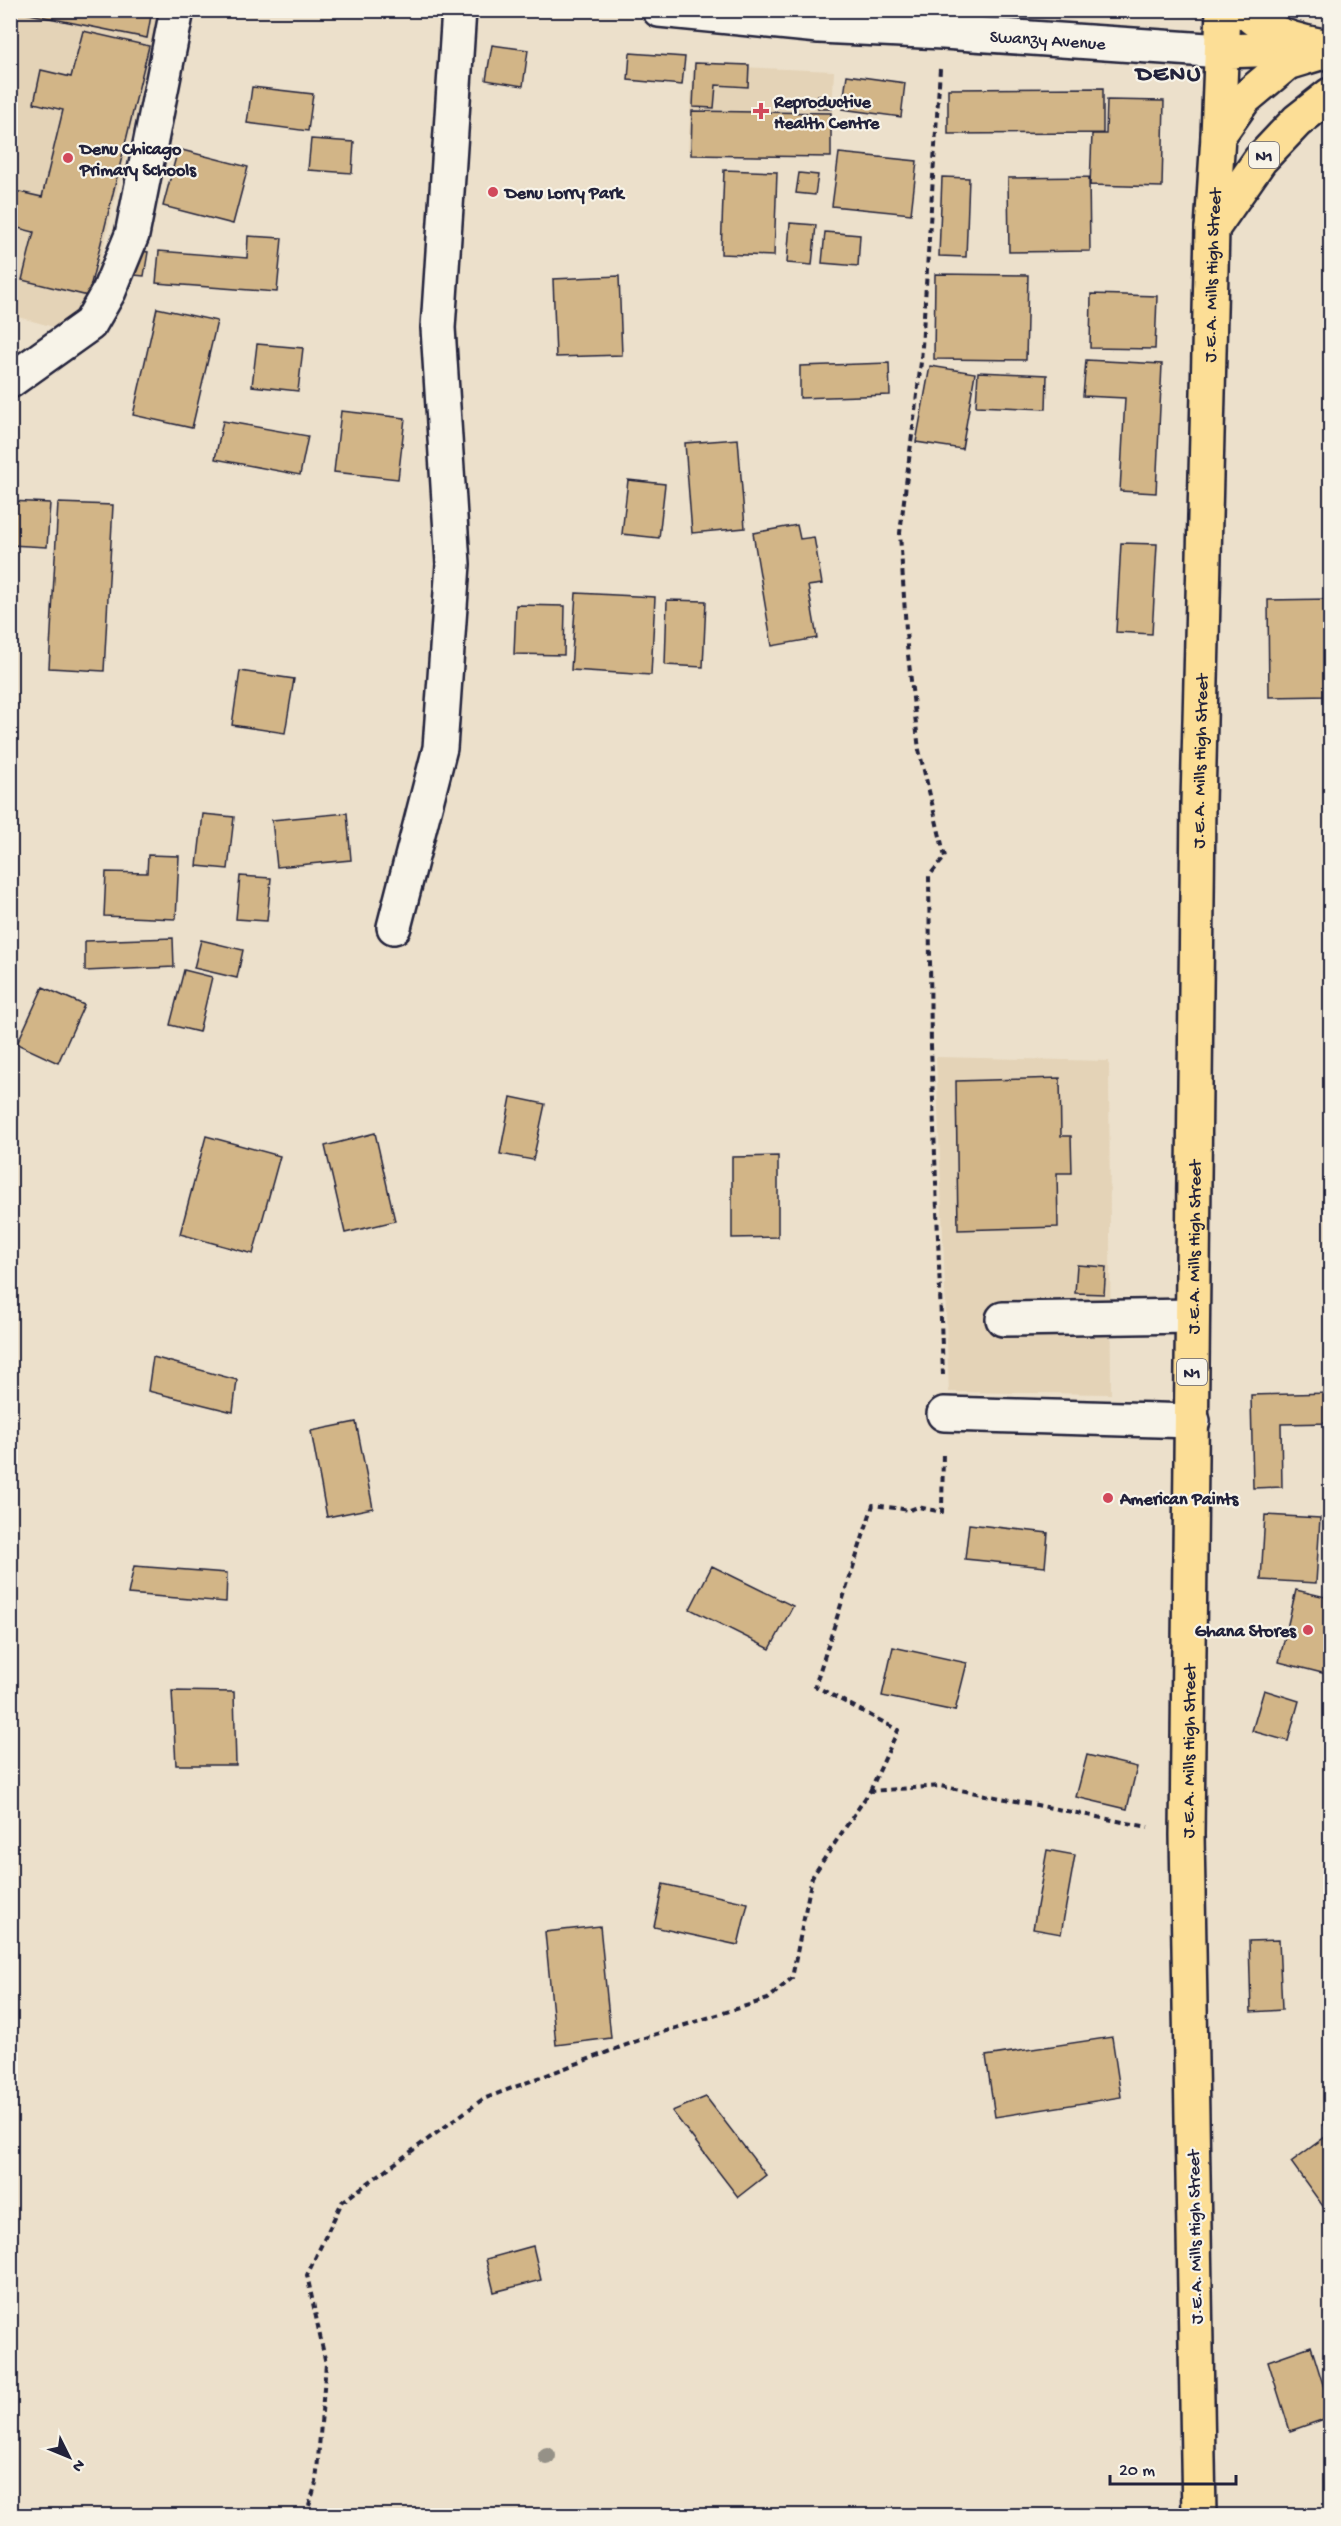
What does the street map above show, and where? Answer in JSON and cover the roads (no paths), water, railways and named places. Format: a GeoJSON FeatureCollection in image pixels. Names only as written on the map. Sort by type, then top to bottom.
{"type":"FeatureCollection","features":[{"type":"Feature","properties":{"kind":"main road","name":"J.E.A. Mills High Street"},"geometry":{"type":"LineString","coordinates":[[1199,2516],[1187,1835],[1198,802],[1212,229],[1223,10]]}},
{"type":"Feature","properties":{"kind":"main road"},"geometry":{"type":"LineString","coordinates":[[1244,10],[1275,34],[1300,43],[1330,48]]}},
{"type":"Feature","properties":{"kind":"main road"},"geometry":{"type":"LineString","coordinates":[[1222,51],[1330,48]]}},
{"type":"Feature","properties":{"kind":"main road"},"geometry":{"type":"LineString","coordinates":[[1218,136],[1244,99],[1287,63],[1330,48]]}},
{"type":"Feature","properties":{"kind":"main road","name":"N1"},"geometry":{"type":"LineString","coordinates":[[1212,229],[1260,160],[1298,121],[1330,94]]}},
{"type":"Feature","properties":{"kind":"street"},"geometry":{"type":"LineString","coordinates":[[10,381],[90,324],[109,291],[132,235],[177,10]]}},
{"type":"Feature","properties":{"kind":"street"},"geometry":{"type":"LineString","coordinates":[[394,927],[440,748],[453,564],[438,328],[459,10]]}},
{"type":"Feature","properties":{"kind":"street","name":"Swanzy Avenue"},"geometry":{"type":"LineString","coordinates":[[659,10],[819,27],[943,32],[1222,51]]}},
{"type":"Feature","properties":{"kind":"street"},"geometry":{"type":"LineString","coordinates":[[1003,1319],[1192,1316]]}},
{"type":"Feature","properties":{"kind":"street"},"geometry":{"type":"LineString","coordinates":[[944,1414],[1193,1421]]}},
{"type":"Feature","properties":{"kind":"place","name":"Reproductive Health Centre"},"geometry":{"type":"Point","coordinates":[761,111]}},
{"type":"Feature","properties":{"kind":"place","name":"Denu Chicago Primary Schools"},"geometry":{"type":"Point","coordinates":[68,158]}},
{"type":"Feature","properties":{"kind":"place","name":"Denu Lorry Park"},"geometry":{"type":"Point","coordinates":[493,192]}},
{"type":"Feature","properties":{"kind":"place","name":"American Paints"},"geometry":{"type":"Point","coordinates":[1108,1498]}},
{"type":"Feature","properties":{"kind":"place","name":"Ghana Stores"},"geometry":{"type":"Point","coordinates":[1308,1630]}},
{"type":"Feature","properties":{"kind":"district","name":"DENU"},"geometry":{"type":"Point","coordinates":[1169,72]}}]}
